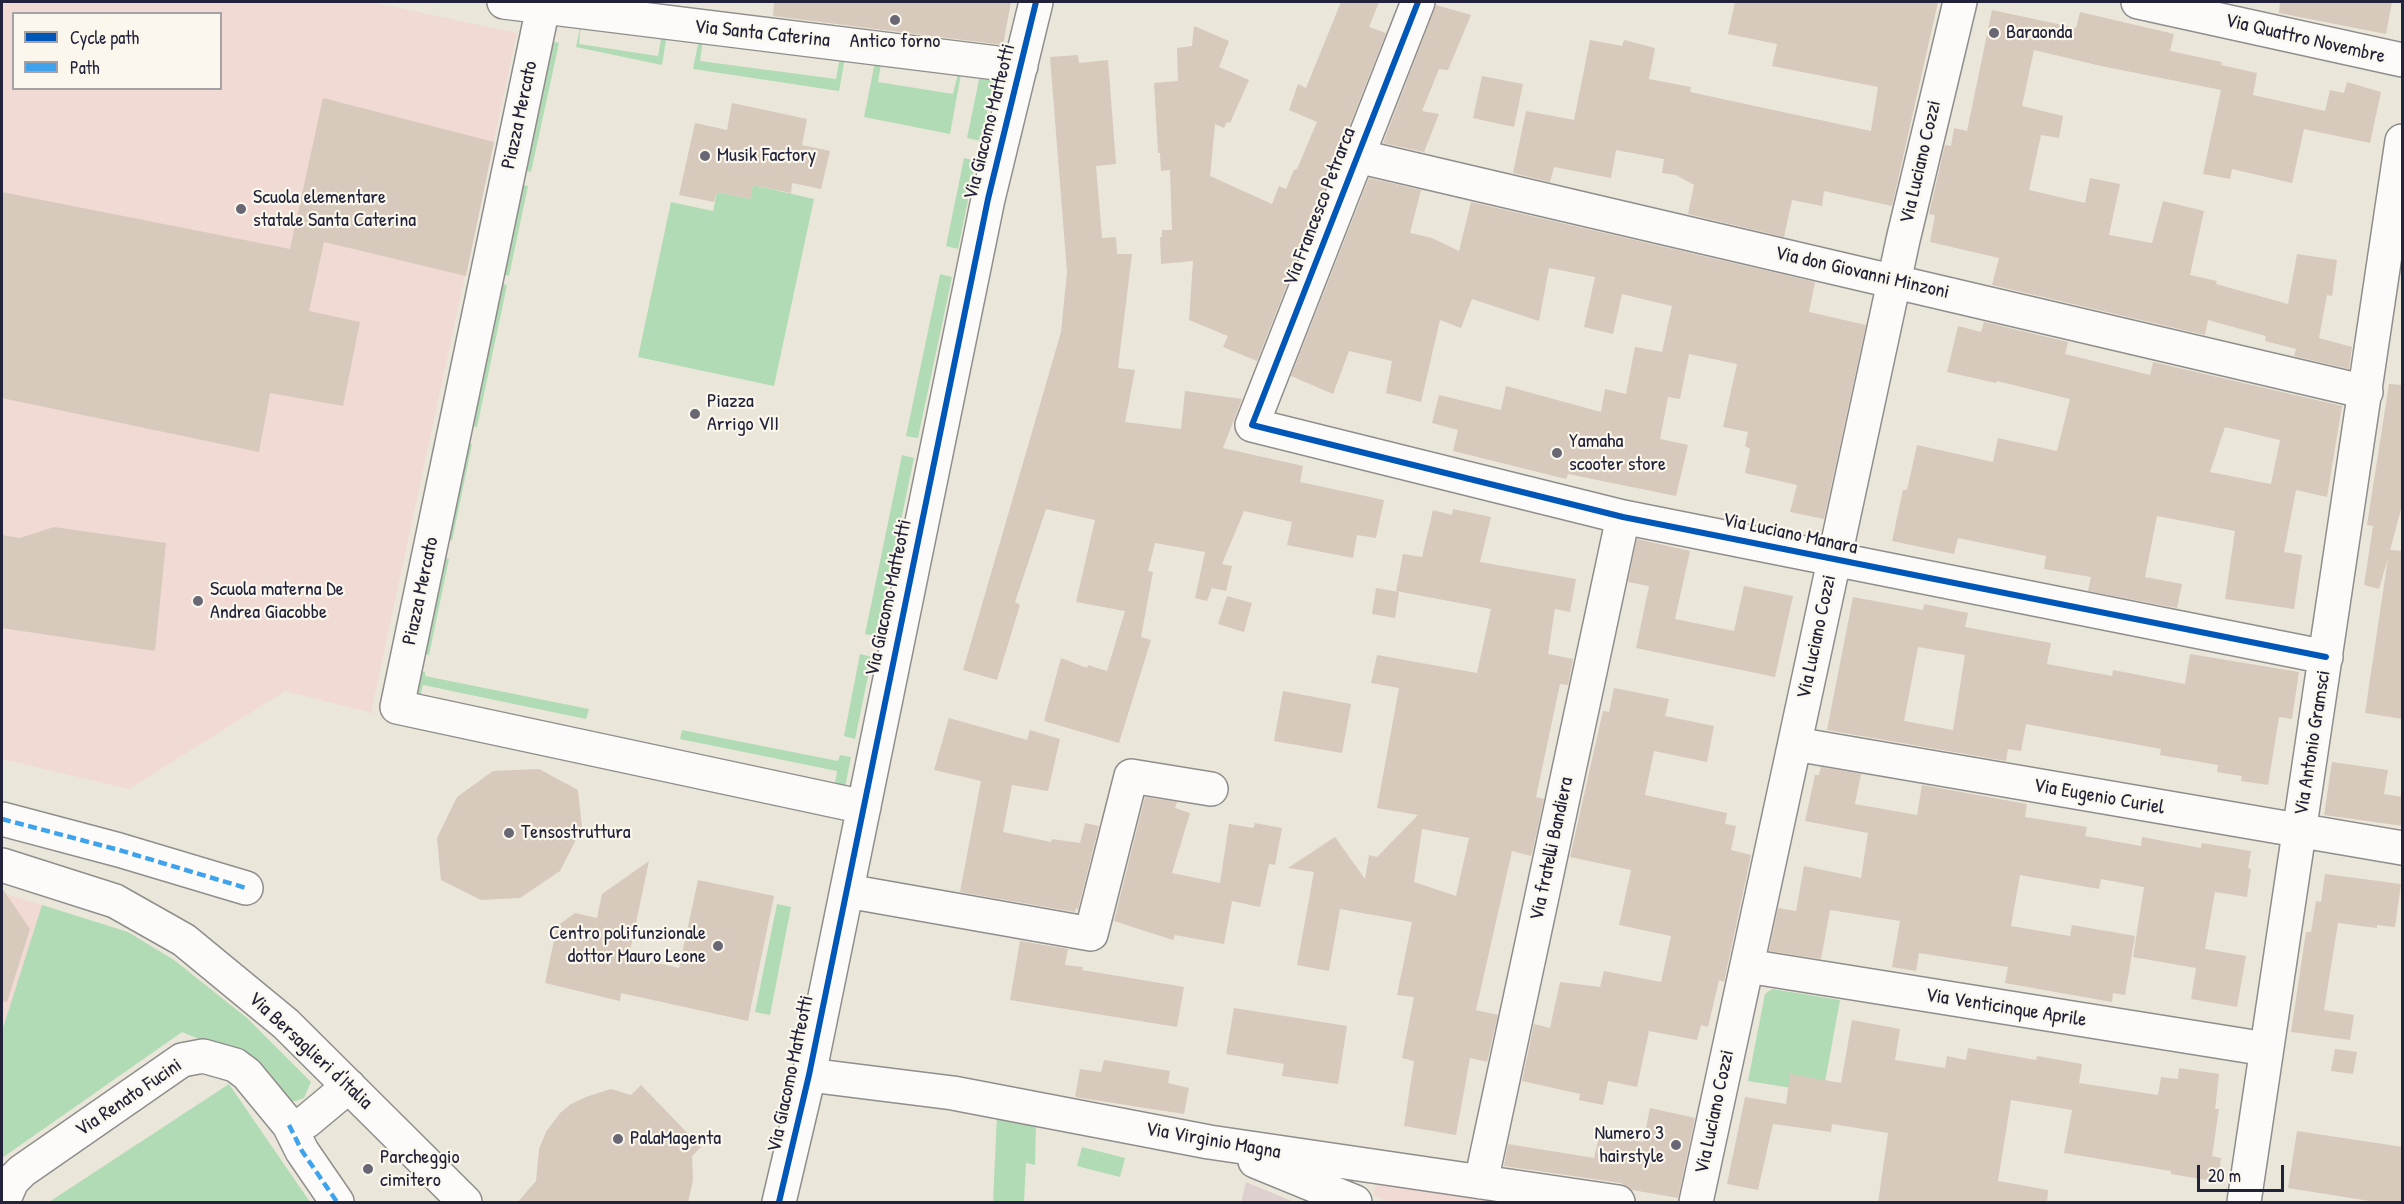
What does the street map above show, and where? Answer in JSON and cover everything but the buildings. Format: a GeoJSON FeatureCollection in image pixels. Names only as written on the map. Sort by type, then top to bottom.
{"type":"FeatureCollection","features":[{"type":"Feature","properties":{"kind":"street","name":"Via Santa Caterina"},"geometry":{"type":"LineString","coordinates":[[504,2],[1021,66]]}},
{"type":"Feature","properties":{"kind":"street","name":"Via Giacomo Matteotti"},"geometry":{"type":"LineString","coordinates":[[779,1203],[809,1075],[993,177],[1036,2]]}},
{"type":"Feature","properties":{"kind":"street","name":"Via Francesco Petrarca"},"geometry":{"type":"LineString","coordinates":[[1252,425],[1418,2]]}},
{"type":"Feature","properties":{"kind":"street","name":"Via Luciano Cozzi"},"geometry":{"type":"LineString","coordinates":[[1696,1203],[1895,280],[1960,2]]}},
{"type":"Feature","properties":{"kind":"street","name":"Via Quattro Novembre"},"geometry":{"type":"LineString","coordinates":[[2138,2],[2403,60]]}},
{"type":"Feature","properties":{"kind":"street","name":"Piazza Mercato"},"geometry":{"type":"LineString","coordinates":[[543,7],[397,707],[864,807]]}},
{"type":"Feature","properties":{"kind":"street","name":"Via Antonio Gramsci"},"geometry":{"type":"LineString","coordinates":[[2244,1203],[2403,141]]}},
{"type":"Feature","properties":{"kind":"street","name":"Via don Giovanni Minzoni"},"geometry":{"type":"LineString","coordinates":[[1358,156],[2366,392]]}},
{"type":"Feature","properties":{"kind":"street","name":"Via Luciano Manara"},"geometry":{"type":"LineString","coordinates":[[1252,425],[1623,517],[2326,657]]}},
{"type":"Feature","properties":{"kind":"street","name":"Via fratelli Bandiera"},"geometry":{"type":"LineString","coordinates":[[1481,1182],[1623,517]]}},
{"type":"Feature","properties":{"kind":"street","name":"Via Eugenio Curiel"},"geometry":{"type":"LineString","coordinates":[[1795,744],[2403,848]]}},
{"type":"Feature","properties":{"kind":"street"},"geometry":{"type":"LineString","coordinates":[[847,891],[1091,934],[1131,776],[1211,789]]}},
{"type":"Feature","properties":{"kind":"street"},"geometry":{"type":"LineString","coordinates":[[2,819],[119,850],[246,888]]}},
{"type":"Feature","properties":{"kind":"street","name":"Via Bersaglieri d'Italia"},"geometry":{"type":"LineString","coordinates":[[2,866],[115,901],[184,940],[278,1017],[465,1203]]}},
{"type":"Feature","properties":{"kind":"street","name":"Via Venticinque Aprile"},"geometry":{"type":"LineString","coordinates":[[1747,966],[2266,1050]]}},
{"type":"Feature","properties":{"kind":"street","name":"Via Renato Fucini"},"geometry":{"type":"LineString","coordinates":[[3,1203],[12,1181],[21,1171],[182,1060],[203,1056],[235,1065],[247,1074],[289,1125],[302,1151],[337,1203]]}},
{"type":"Feature","properties":{"kind":"street","name":"Via Virginio Magna"},"geometry":{"type":"LineString","coordinates":[[809,1075],[952,1093],[1209,1142],[1618,1203]]}},
{"type":"Feature","properties":{"kind":"street"},"geometry":{"type":"LineString","coordinates":[[289,1125],[296,1127],[307,1121],[349,1086]]}},
{"type":"Feature","properties":{"kind":"street"},"geometry":{"type":"LineString","coordinates":[[1209,1142],[1355,1203]]}},
{"type":"Feature","properties":{"kind":"shaded area","name":"Scuola elementare statale Santa Caterina"},"geometry":{"type":"Polygon","coordinates":[[[2,2],[371,2],[517,33],[371,712],[380,715],[285,691],[129,789],[2,759],[2,2]]]}},
{"type":"Feature","properties":{"kind":"shaded area"},"geometry":{"type":"Polygon","coordinates":[[[2,893],[42,905],[2,1031],[2,893]]]}},
{"type":"Feature","properties":{"kind":"shaded area"},"geometry":{"type":"Polygon","coordinates":[[[1378,1179],[1502,1202],[1390,1202],[1373,1195],[1378,1179]]]}},
{"type":"Feature","properties":{"kind":"shaded area"},"geometry":{"type":"Polygon","coordinates":[[[1246,1182],[1294,1202],[1241,1202],[1246,1182]]]}},
{"type":"Feature","properties":{"kind":"green space"},"geometry":{"type":"Polygon","coordinates":[[[581,23],[579,44],[658,56],[662,34],[667,34],[662,65],[576,47],[581,23]]]}},
{"type":"Feature","properties":{"kind":"green space"},"geometry":{"type":"Polygon","coordinates":[[[544,39],[559,43],[531,172],[517,169],[544,39]]]}},
{"type":"Feature","properties":{"kind":"green space"},"geometry":{"type":"Polygon","coordinates":[[[699,39],[703,39],[700,61],[836,79],[840,57],[845,58],[839,91],[693,69],[699,39]]]}},
{"type":"Feature","properties":{"kind":"green space"},"geometry":{"type":"Polygon","coordinates":[[[875,62],[881,64],[878,82],[953,94],[958,73],[961,74],[950,134],[864,117],[875,62]]]}},
{"type":"Feature","properties":{"kind":"green space"},"geometry":{"type":"Polygon","coordinates":[[[980,75],[994,78],[981,141],[967,138],[980,75]]]}},
{"type":"Feature","properties":{"kind":"green space"},"geometry":{"type":"Polygon","coordinates":[[[964,158],[976,161],[958,249],[946,246],[964,158]]]}},
{"type":"Feature","properties":{"kind":"green space"},"geometry":{"type":"Polygon","coordinates":[[[514,183],[528,186],[509,276],[495,272],[514,183]]]}},
{"type":"Feature","properties":{"kind":"green space"},"geometry":{"type":"Polygon","coordinates":[[[753,185],[814,199],[774,386],[638,357],[671,202],[713,211],[717,192],[750,199],[753,185]]]}},
{"type":"Feature","properties":{"kind":"green space"},"geometry":{"type":"Polygon","coordinates":[[[940,274],[952,277],[918,438],[906,436],[940,274]]]}},
{"type":"Feature","properties":{"kind":"green space"},"geometry":{"type":"Polygon","coordinates":[[[493,282],[507,285],[477,427],[463,424],[493,282]]]}},
{"type":"Feature","properties":{"kind":"green space"},"geometry":{"type":"Polygon","coordinates":[[[458,441],[472,444],[452,541],[439,530],[458,441]]]}},
{"type":"Feature","properties":{"kind":"green space"},"geometry":{"type":"Polygon","coordinates":[[[902,455],[914,458],[877,636],[865,634],[902,455]]]}},
{"type":"Feature","properties":{"kind":"green space"},"geometry":{"type":"Polygon","coordinates":[[[435,556],[449,559],[429,655],[415,652],[435,556]]]}},
{"type":"Feature","properties":{"kind":"green space"},"geometry":{"type":"Polygon","coordinates":[[[860,654],[872,657],[855,739],[844,736],[860,654]]]}},
{"type":"Feature","properties":{"kind":"green space"},"geometry":{"type":"Polygon","coordinates":[[[411,669],[425,672],[425,676],[589,709],[586,719],[423,685],[418,705],[411,669]]]}},
{"type":"Feature","properties":{"kind":"green space"},"geometry":{"type":"Polygon","coordinates":[[[682,730],[838,761],[840,755],[851,757],[844,792],[834,790],[837,771],[680,739],[682,730]]]}},
{"type":"Feature","properties":{"kind":"green space"},"geometry":{"type":"Polygon","coordinates":[[[777,904],[791,907],[770,1015],[755,1012],[777,904]]]}},
{"type":"Feature","properties":{"kind":"green space"},"geometry":{"type":"Polygon","coordinates":[[[42,905],[128,932],[174,960],[247,1018],[311,1082],[304,1098],[296,1101],[283,1101],[247,1059],[182,1032],[2,1158],[2,1031],[42,905]]]}},
{"type":"Feature","properties":{"kind":"green space"},"geometry":{"type":"Polygon","coordinates":[[[1772,989],[1840,1000],[1823,1093],[1748,1081],[1765,994],[1772,989]]]}},
{"type":"Feature","properties":{"kind":"green space"},"geometry":{"type":"Polygon","coordinates":[[[229,1084],[310,1202],[49,1202],[229,1084]]]}},
{"type":"Feature","properties":{"kind":"green space"},"geometry":{"type":"Polygon","coordinates":[[[997,1115],[1036,1123],[1035,1165],[1026,1163],[1024,1202],[993,1202],[997,1115]]]}},
{"type":"Feature","properties":{"kind":"green space"},"geometry":{"type":"Polygon","coordinates":[[[1082,1147],[1125,1158],[1120,1177],[1077,1166],[1082,1147]]]}},
{"type":"Feature","properties":{"kind":"marked path"},"geometry":{"type":"LineString","coordinates":[[2,819],[119,850],[246,888]]}},
{"type":"Feature","properties":{"kind":"marked path"},"geometry":{"type":"LineString","coordinates":[[289,1125],[302,1151],[337,1202]]}},
{"type":"Feature","properties":{"kind":"cycle path"},"geometry":{"type":"LineString","coordinates":[[779,1202],[809,1075],[988,199],[1036,2]]}},
{"type":"Feature","properties":{"kind":"cycle path"},"geometry":{"type":"LineString","coordinates":[[1418,2],[1252,425],[1623,517],[2326,657]]}},
{"type":"Feature","properties":{"kind":"place","name":"Antico forno"},"geometry":{"type":"Point","coordinates":[895,20]}},
{"type":"Feature","properties":{"kind":"place","name":"Baraonda"},"geometry":{"type":"Point","coordinates":[1994,33]}},
{"type":"Feature","properties":{"kind":"place","name":"Musik Factory"},"geometry":{"type":"Point","coordinates":[705,156]}},
{"type":"Feature","properties":{"kind":"place","name":"Scuola elementare statale Santa Caterina"},"geometry":{"type":"Point","coordinates":[241,209]}},
{"type":"Feature","properties":{"kind":"place","name":"Piazza Arrigo VII"},"geometry":{"type":"Point","coordinates":[695,414]}},
{"type":"Feature","properties":{"kind":"place","name":"Yamaha scooter store"},"geometry":{"type":"Point","coordinates":[1557,453]}},
{"type":"Feature","properties":{"kind":"place","name":"Scuola materna De Andrea Giacobbe"},"geometry":{"type":"Point","coordinates":[198,601]}},
{"type":"Feature","properties":{"kind":"place","name":"Tensostruttura"},"geometry":{"type":"Point","coordinates":[509,833]}},
{"type":"Feature","properties":{"kind":"place","name":"Centro polifunzionale dottor Mauro Leone"},"geometry":{"type":"Point","coordinates":[718,946]}},
{"type":"Feature","properties":{"kind":"place","name":"PalaMagenta"},"geometry":{"type":"Point","coordinates":[618,1139]}},
{"type":"Feature","properties":{"kind":"place","name":"Numero 3 hairstyle"},"geometry":{"type":"Point","coordinates":[1676,1145]}},
{"type":"Feature","properties":{"kind":"place","name":"Parcheggio cimitero"},"geometry":{"type":"Point","coordinates":[368,1169]}}]}
